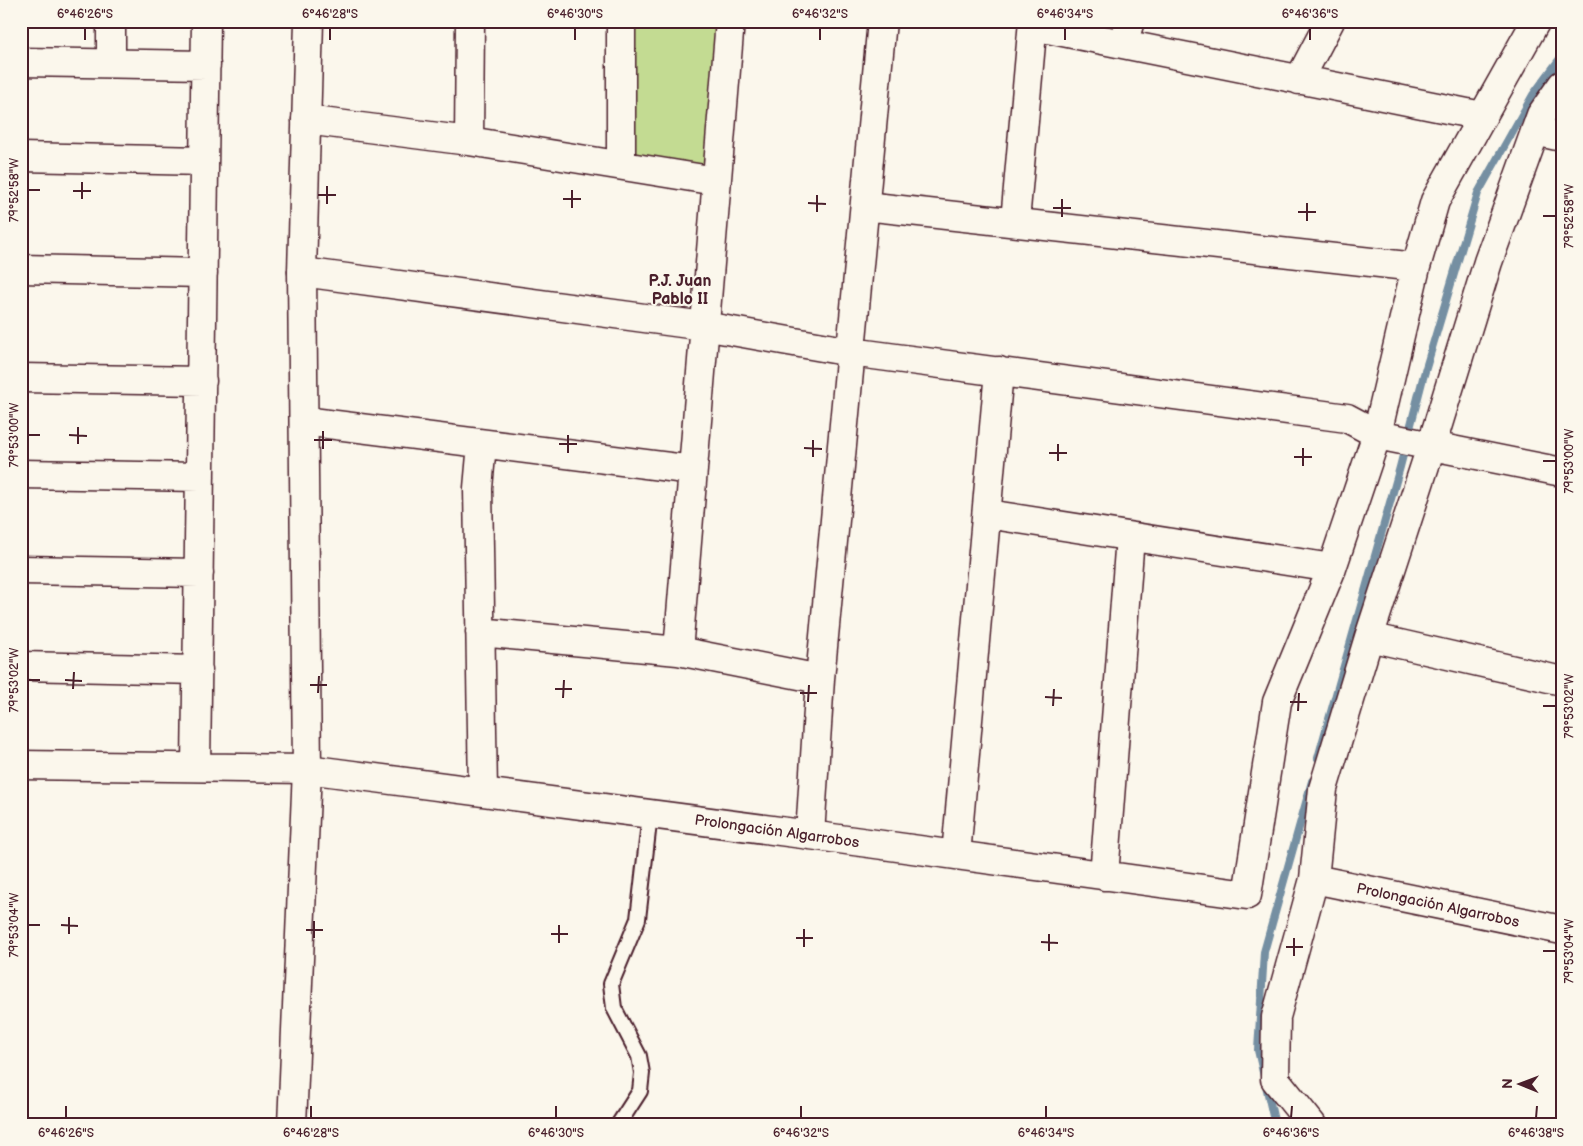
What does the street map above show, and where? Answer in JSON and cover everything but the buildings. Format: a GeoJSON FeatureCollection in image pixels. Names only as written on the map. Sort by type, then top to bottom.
{"type":"FeatureCollection","features":[{"type":"Feature","properties":{"kind":"street"},"geometry":{"type":"LineString","coordinates":[[111,63],[112,21]]}},
{"type":"Feature","properties":{"kind":"street"},"geometry":{"type":"LineString","coordinates":[[196,767],[206,21]]}},
{"type":"Feature","properties":{"kind":"street"},"geometry":{"type":"LineString","coordinates":[[292,1125],[307,769],[302,272],[309,21]]}},
{"type":"Feature","properties":{"kind":"street"},"geometry":{"type":"LineString","coordinates":[[469,141],[470,21]]}},
{"type":"Feature","properties":{"kind":"street"},"geometry":{"type":"LineString","coordinates":[[620,21],[621,165]]}},
{"type":"Feature","properties":{"kind":"street"},"geometry":{"type":"LineString","coordinates":[[678,651],[730,21]]}},
{"type":"Feature","properties":{"kind":"street"},"geometry":{"type":"LineString","coordinates":[[810,835],[820,679],[882,21]]}},
{"type":"Feature","properties":{"kind":"street"},"geometry":{"type":"LineString","coordinates":[[1299,80],[1330,21]]}},
{"type":"Feature","properties":{"kind":"street"},"geometry":{"type":"LineString","coordinates":[[987,514],[1332,568],[1382,435],[1416,267],[1434,201],[1536,21]]}},
{"type":"Feature","properties":{"kind":"street"},"geometry":{"type":"LineString","coordinates":[[1015,221],[1033,23],[1126,33],[1299,80],[1482,116]]}},
{"type":"Feature","properties":{"kind":"street"},"geometry":{"type":"LineString","coordinates":[[21,62],[206,65]]}},
{"type":"Feature","properties":{"kind":"street"},"geometry":{"type":"LineString","coordinates":[[1312,1125],[1275,1078],[1276,1017],[1314,880],[1323,789],[1425,445],[1488,262],[1542,115],[1562,85]]}},
{"type":"Feature","properties":{"kind":"street"},"geometry":{"type":"LineString","coordinates":[[306,120],[469,141],[716,181]]}},
{"type":"Feature","properties":{"kind":"street"},"geometry":{"type":"LineString","coordinates":[[1536,132],[1562,137]]}},
{"type":"Feature","properties":{"kind":"street"},"geometry":{"type":"LineString","coordinates":[[21,157],[204,161]]}},
{"type":"Feature","properties":{"kind":"street"},"geometry":{"type":"LineString","coordinates":[[865,206],[1015,221],[1416,267]]}},
{"type":"Feature","properties":{"kind":"street"},"geometry":{"type":"LineString","coordinates":[[21,269],[203,273]]}},
{"type":"Feature","properties":{"kind":"street"},"geometry":{"type":"LineString","coordinates":[[302,272],[704,326],[851,352],[1347,418],[1382,435],[1562,472]]}},
{"type":"Feature","properties":{"kind":"street"},"geometry":{"type":"LineString","coordinates":[[956,855],[999,371]]}},
{"type":"Feature","properties":{"kind":"street"},"geometry":{"type":"LineString","coordinates":[[21,378],[202,381]]}},
{"type":"Feature","properties":{"kind":"street"},"geometry":{"type":"LineString","coordinates":[[304,421],[693,470]]}},
{"type":"Feature","properties":{"kind":"street"},"geometry":{"type":"LineString","coordinates":[[482,444],[478,488],[483,792]]}},
{"type":"Feature","properties":{"kind":"street"},"geometry":{"type":"LineString","coordinates":[[21,474],[200,477]]}},
{"type":"Feature","properties":{"kind":"street"},"geometry":{"type":"LineString","coordinates":[[1104,876],[1130,537]]}},
{"type":"Feature","properties":{"kind":"street","name":"Prolongación Algarrobos"},"geometry":{"type":"LineString","coordinates":[[21,765],[307,769],[810,835],[1247,896],[1277,702],[1332,568]]}},
{"type":"Feature","properties":{"kind":"street"},"geometry":{"type":"LineString","coordinates":[[21,570],[199,573]]}},
{"type":"Feature","properties":{"kind":"street"},"geometry":{"type":"LineString","coordinates":[[480,632],[678,651],[820,679]]}},
{"type":"Feature","properties":{"kind":"street"},"geometry":{"type":"LineString","coordinates":[[1369,637],[1562,681]]}},
{"type":"Feature","properties":{"kind":"street"},"geometry":{"type":"LineString","coordinates":[[21,666],[198,670]]}},
{"type":"Feature","properties":{"kind":"street","name":"Prolongación Algarrobos"},"geometry":{"type":"LineString","coordinates":[[1314,880],[1562,930]]}},
{"type":"Feature","properties":{"kind":"lane"},"geometry":{"type":"LineString","coordinates":[[618,1125],[640,1091],[642,1073],[639,1056],[614,1008],[611,984],[638,919],[650,814]]}},
{"type":"Feature","properties":{"kind":"green space"},"geometry":{"type":"Polygon","coordinates":[[[620,21],[726,21],[716,173],[622,158],[620,21]]]}},
{"type":"Feature","properties":{"kind":"waterway"},"geometry":{"type":"LineString","coordinates":[[1318,758],[1400,467],[1423,378],[1478,193],[1533,95],[1562,56]]}},
{"type":"Feature","properties":{"kind":"waterway"},"geometry":{"type":"LineString","coordinates":[[1275,1125],[1258,1050],[1264,952],[1312,781]]}},
{"type":"Feature","properties":{"kind":"district","name":"P.J. Juan Pablo II"},"geometry":{"type":"Point","coordinates":[680,289]}}]}
